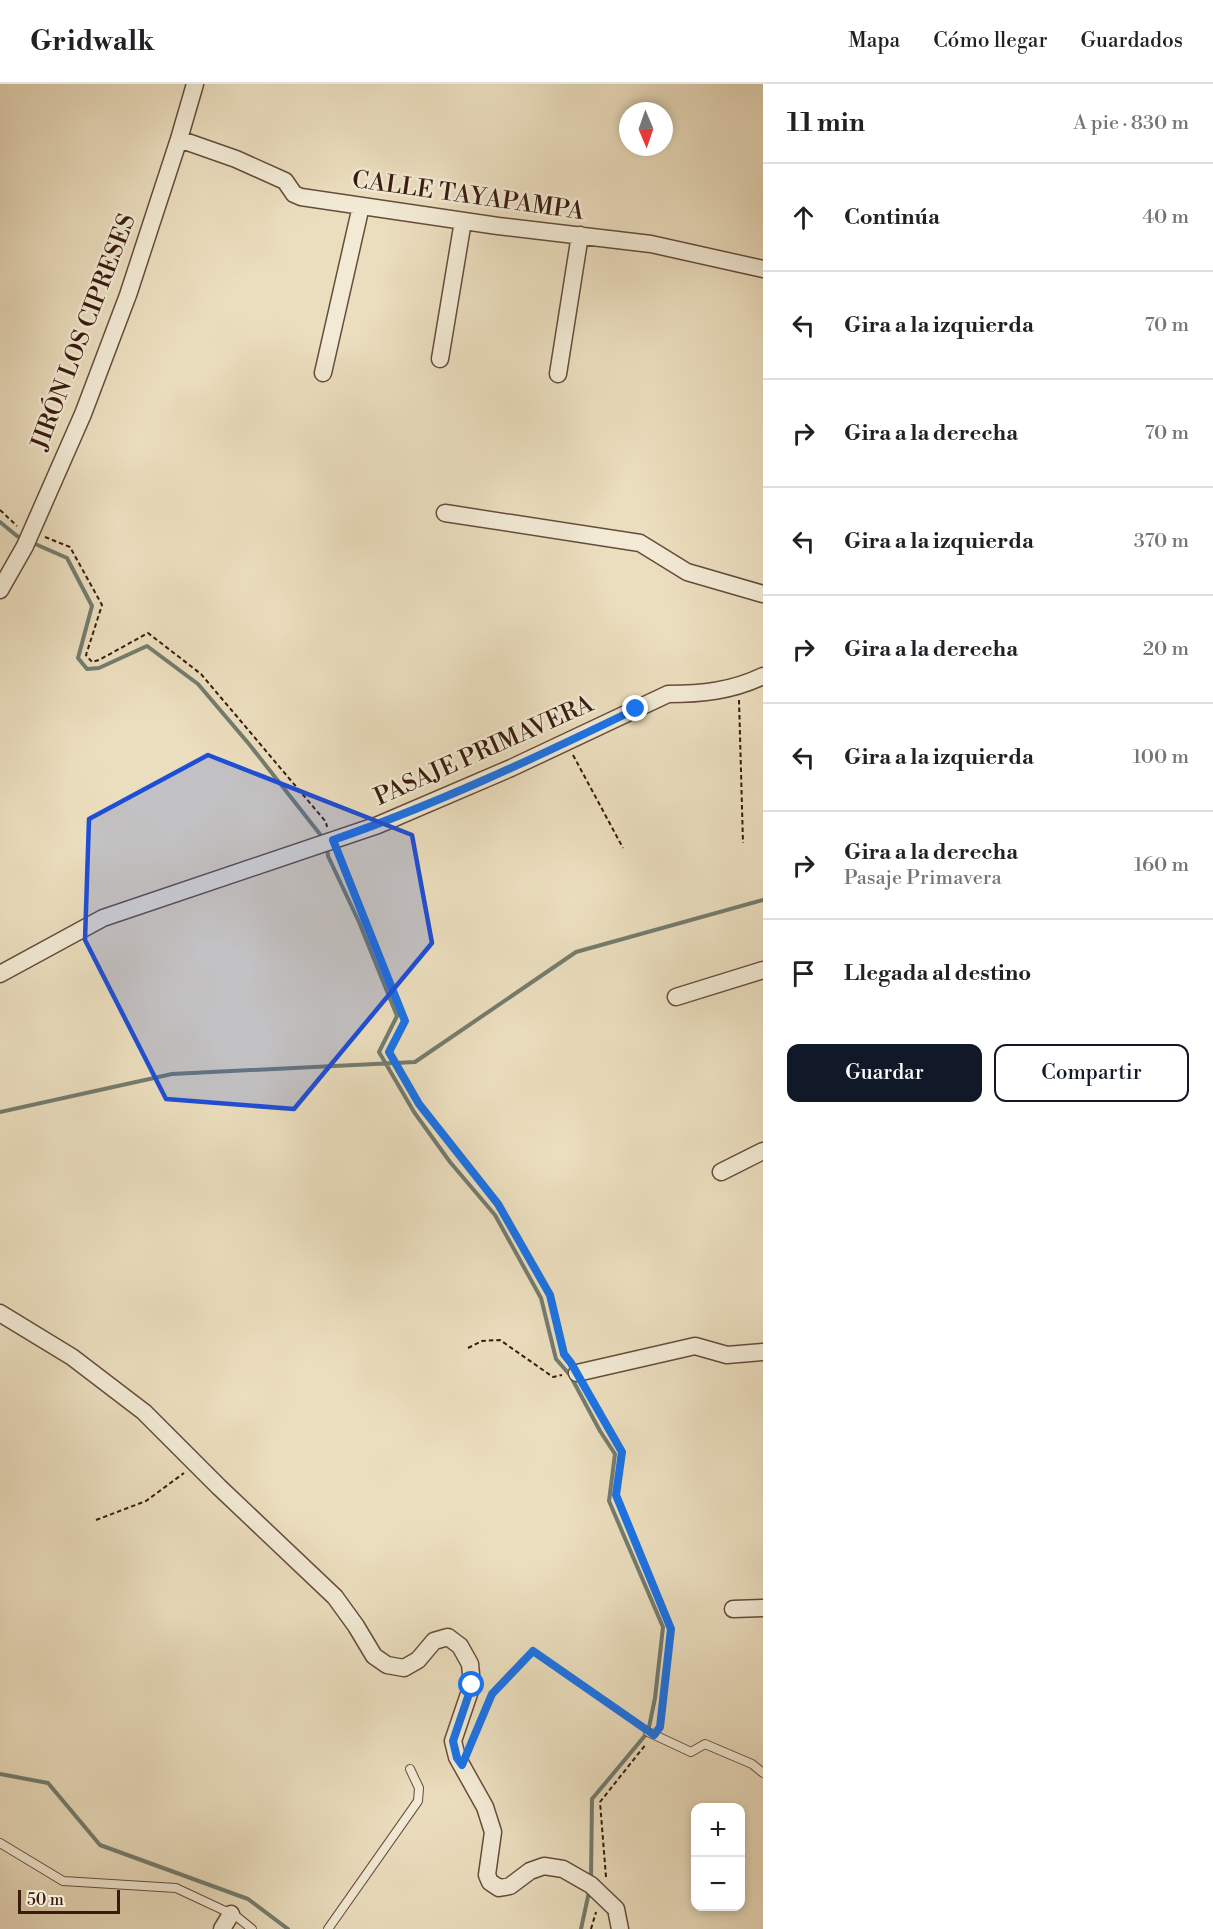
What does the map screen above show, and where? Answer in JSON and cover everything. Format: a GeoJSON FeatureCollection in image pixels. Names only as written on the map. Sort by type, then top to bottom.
{"type":"FeatureCollection","features":[{"type":"Feature","properties":{"kind":"street","name":"JIRÓN LOS CIPRESES"},"geometry":{"type":"LineString","coordinates":[[0,590],[25,546],[83,414],[124,306],[195,84]]}},
{"type":"Feature","properties":{"kind":"street","name":"CALLE TAYAPAMPA"},"geometry":{"type":"LineString","coordinates":[[179,139],[236,159],[285,181],[294,194],[301,197],[463,221],[651,244],[763,269]]}},
{"type":"Feature","properties":{"kind":"street"},"geometry":{"type":"LineString","coordinates":[[323,373],[361,206]]}},
{"type":"Feature","properties":{"kind":"street"},"geometry":{"type":"LineString","coordinates":[[440,358],[463,221]]}},
{"type":"Feature","properties":{"kind":"street"},"geometry":{"type":"LineString","coordinates":[[558,374],[580,235]]}},
{"type":"Feature","properties":{"kind":"street"},"geometry":{"type":"LineString","coordinates":[[445,513],[640,543],[687,572],[763,594]]}},
{"type":"Feature","properties":{"kind":"street","name":"PASAJE PRIMAVERA"},"geometry":{"type":"LineString","coordinates":[[0,974],[103,918],[389,820],[567,742],[668,694],[724,690],[763,676]]}},
{"type":"Feature","properties":{"kind":"street"},"geometry":{"type":"LineString","coordinates":[[676,997],[763,970]]}},
{"type":"Feature","properties":{"kind":"street"},"geometry":{"type":"LineString","coordinates":[[721,1172],[763,1151]]}},
{"type":"Feature","properties":{"kind":"street"},"geometry":{"type":"LineString","coordinates":[[0,1313],[72,1357],[144,1412],[335,1597],[374,1656],[387,1665],[404,1668],[418,1660],[434,1641],[448,1637],[460,1646],[470,1664],[472,1685],[453,1741],[457,1758],[485,1807],[493,1832],[487,1875],[490,1882],[499,1888],[510,1886],[530,1871],[544,1866],[563,1869],[602,1894],[616,1909],[620,1929]]}},
{"type":"Feature","properties":{"kind":"street"},"geometry":{"type":"LineString","coordinates":[[576,1373],[695,1346],[728,1355],[763,1352]]}},
{"type":"Feature","properties":{"kind":"street"},"geometry":{"type":"LineString","coordinates":[[733,1609],[763,1608]]}},
{"type":"Feature","properties":{"kind":"street"},"geometry":{"type":"LineString","coordinates":[[222,1929],[231,1914]]}},
{"type":"Feature","properties":{"kind":"lane"},"geometry":{"type":"LineString","coordinates":[[651,1733],[691,1752],[705,1744],[752,1764],[763,1773]]}},
{"type":"Feature","properties":{"kind":"lane"},"geometry":{"type":"LineString","coordinates":[[328,1929],[418,1801],[419,1788],[410,1769]]}},
{"type":"Feature","properties":{"kind":"lane"},"geometry":{"type":"LineString","coordinates":[[0,1843],[63,1881],[176,1888],[231,1914],[252,1929]]}},
{"type":"Feature","properties":{"kind":"path"},"geometry":{"type":"LineString","coordinates":[[0,510],[18,527],[70,547],[102,605],[86,655],[92,662],[148,633],[201,674],[326,822],[330,842],[405,1021],[389,1052],[419,1104],[498,1204],[550,1295],[564,1354],[622,1452],[616,1495],[671,1629],[660,1727],[651,1733],[600,1802],[607,1875],[591,1929]]}},
{"type":"Feature","properties":{"kind":"path"},"geometry":{"type":"LineString","coordinates":[[739,686],[743,843]]}},
{"type":"Feature","properties":{"kind":"path"},"geometry":{"type":"LineString","coordinates":[[567,742],[623,848]]}},
{"type":"Feature","properties":{"kind":"path"},"geometry":{"type":"LineString","coordinates":[[468,1348],[482,1341],[500,1340],[554,1377],[576,1373]]}},
{"type":"Feature","properties":{"kind":"path"},"geometry":{"type":"LineString","coordinates":[[96,1520],[146,1501],[196,1464]]}},
{"type":"Feature","properties":{"kind":"path"},"geometry":{"type":"LineString","coordinates":[[462,1765],[492,1694],[533,1651],[651,1733]]}},
{"type":"Feature","properties":{"kind":"highlighted area"},"geometry":{"type":"Polygon","coordinates":[[[208,755],[412,835],[432,943],[294,1109],[166,1099],[85,940],[89,819],[208,755]]]}},
{"type":"Feature","properties":{"kind":"waterway"},"geometry":{"type":"LineString","coordinates":[[0,522],[23,539]]}},
{"type":"Feature","properties":{"kind":"waterway"},"geometry":{"type":"LineString","coordinates":[[33,543],[67,558],[92,606],[78,658],[87,669],[99,668],[147,646],[198,684],[323,838]]}},
{"type":"Feature","properties":{"kind":"waterway"},"geometry":{"type":"LineString","coordinates":[[327,848],[328,856],[359,922],[397,1016],[379,1052],[414,1112],[450,1162],[495,1215],[541,1298],[556,1359],[570,1375],[615,1454],[609,1501],[663,1627],[655,1698],[648,1732],[592,1799],[591,1878]]}},
{"type":"Feature","properties":{"kind":"waterway"},"geometry":{"type":"LineString","coordinates":[[0,1112],[172,1074],[415,1062],[576,952],[763,900]]}},
{"type":"Feature","properties":{"kind":"waterway"},"geometry":{"type":"LineString","coordinates":[[0,1774],[48,1783],[100,1845],[248,1899],[288,1929]]}},
{"type":"Feature","properties":{"kind":"waterway"},"geometry":{"type":"LineString","coordinates":[[581,1929],[589,1892]]}},
{"type":"Feature","properties":{"kind":"route"},"geometry":{"type":"LineString","coordinates":[[472,1685],[453,1741],[457,1758],[462,1765],[492,1694],[533,1651],[654,1735],[660,1727],[671,1629],[616,1495],[622,1452],[564,1354],[550,1295],[498,1204],[419,1104],[389,1052],[405,1021],[333,840],[378,825],[511,768],[636,709]]}}]}
